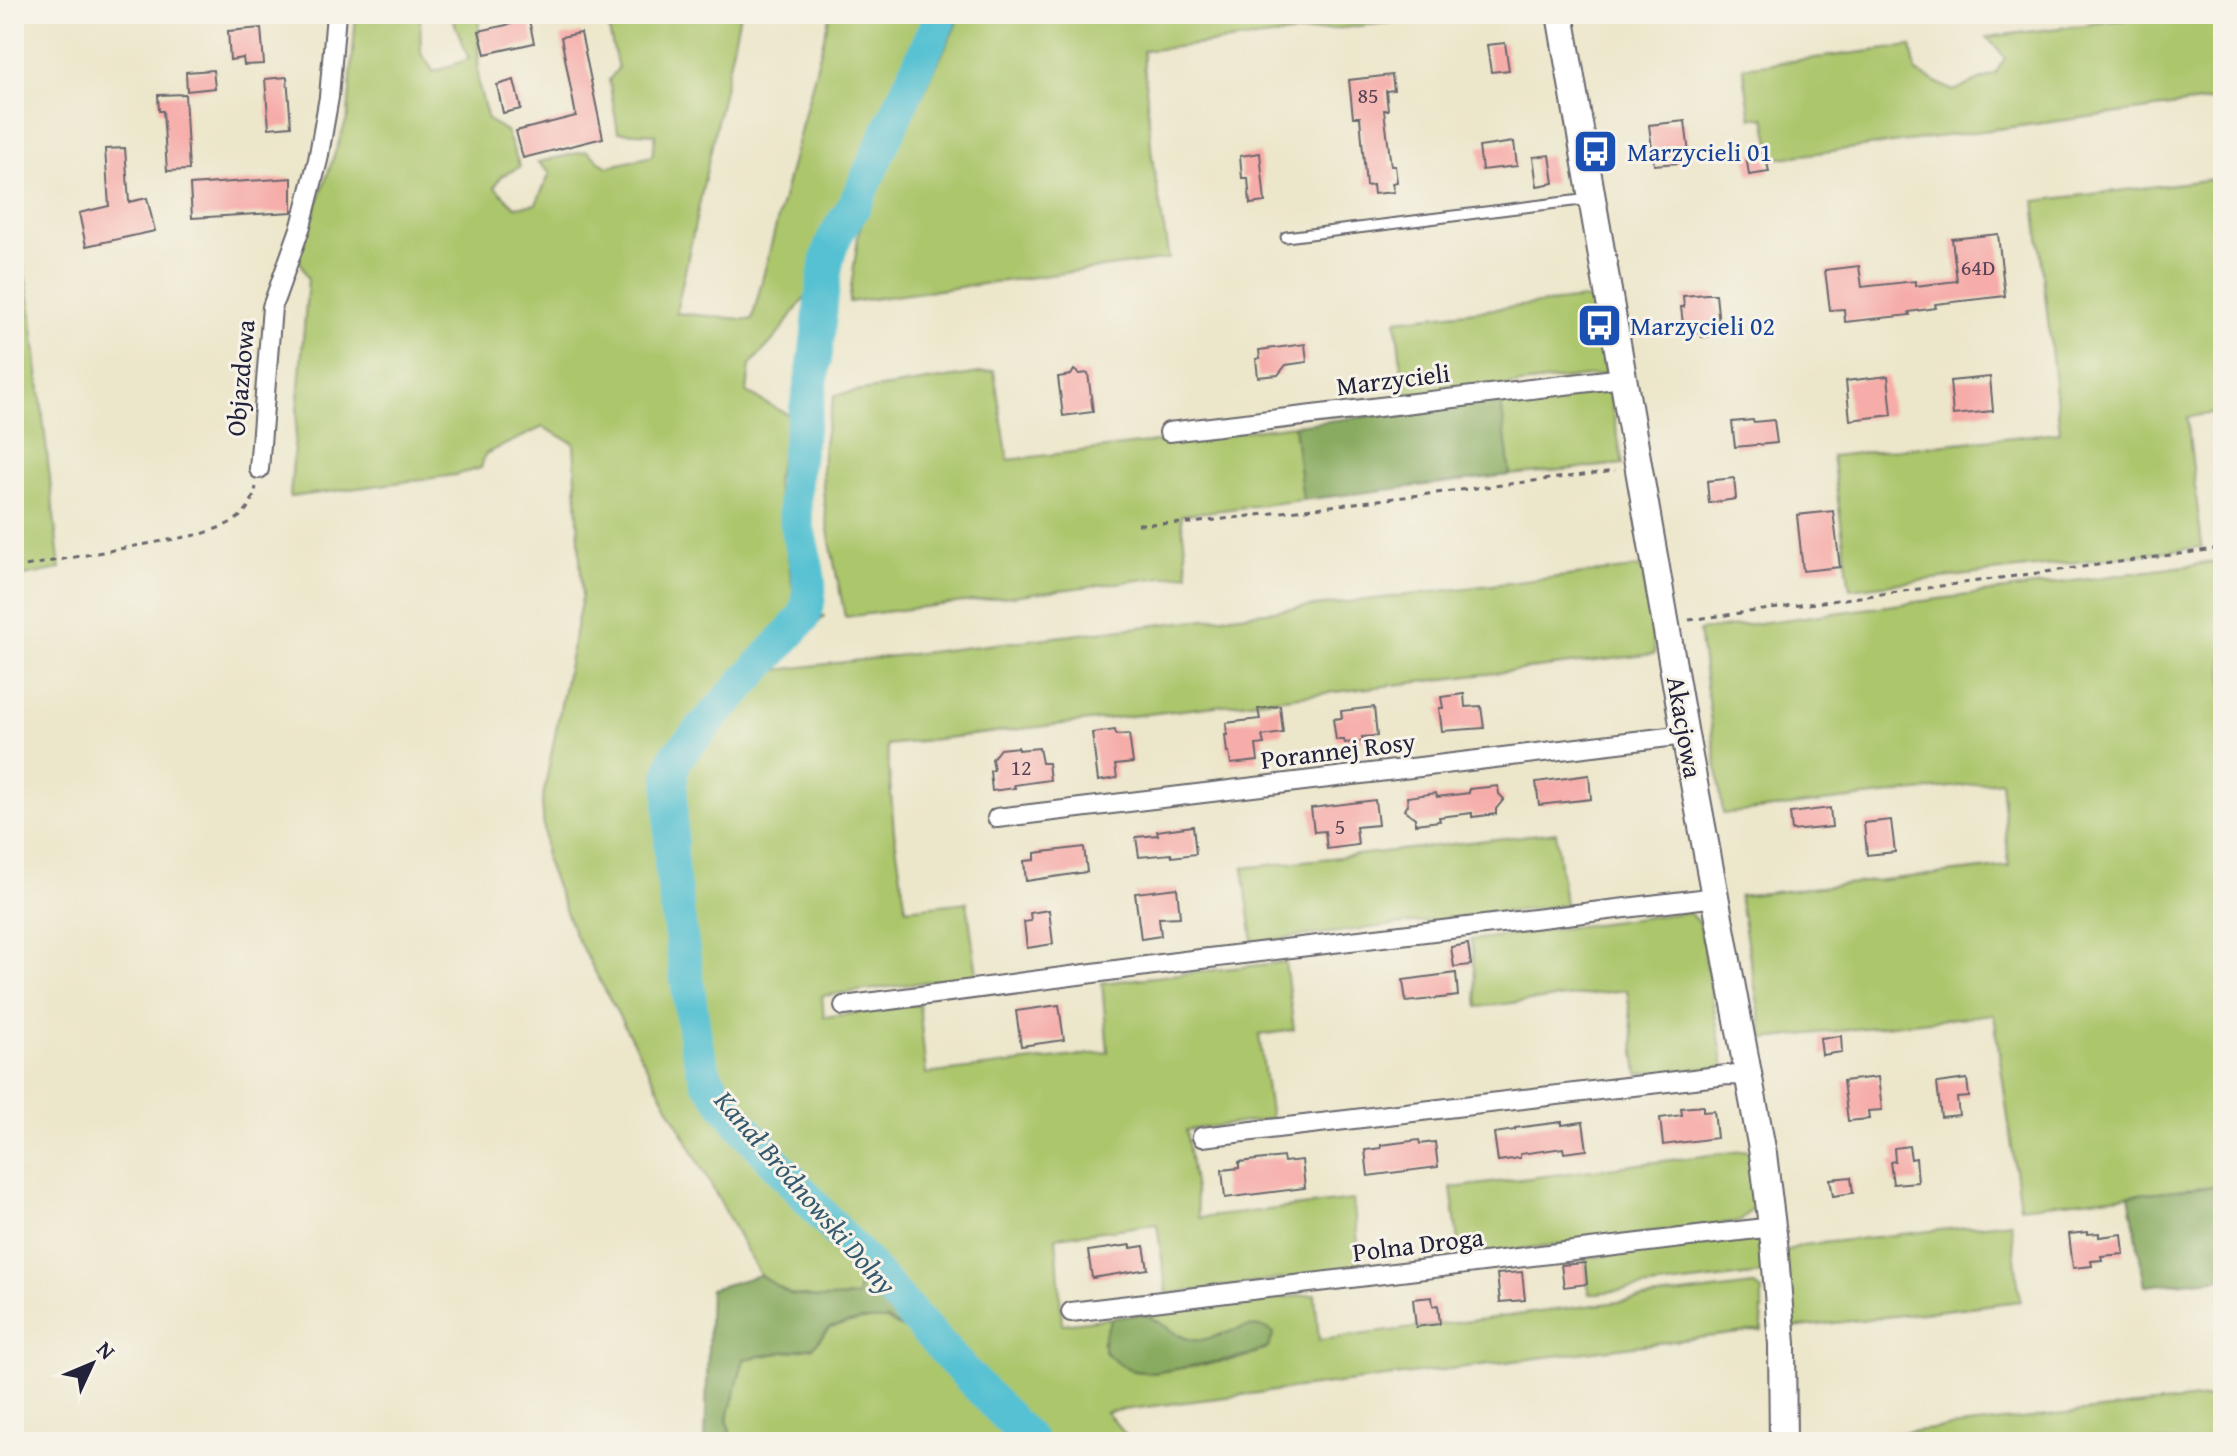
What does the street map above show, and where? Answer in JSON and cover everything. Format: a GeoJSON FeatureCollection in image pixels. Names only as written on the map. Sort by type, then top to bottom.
{"type":"FeatureCollection","features":[{"type":"Feature","properties":{"kind":"street","name":"Objazdowa"},"geometry":{"type":"LineString","coordinates":[[259,469],[272,307],[301,226],[318,160],[329,97],[336,14]]}},
{"type":"Feature","properties":{"kind":"street","name":"Akacjowa"},"geometry":{"type":"LineString","coordinates":[[1560,14],[1685,735],[1763,1154],[1782,1344],[1783,1442]]}},
{"type":"Feature","properties":{"kind":"street","name":"Marzycieli"},"geometry":{"type":"LineString","coordinates":[[1169,432],[1623,378]]}},
{"type":"Feature","properties":{"kind":"street","name":"Porannej Rosy"},"geometry":{"type":"LineString","coordinates":[[997,818],[1685,735]]}},
{"type":"Feature","properties":{"kind":"street"},"geometry":{"type":"LineString","coordinates":[[844,1006],[1200,959],[1717,897]]}},
{"type":"Feature","properties":{"kind":"street"},"geometry":{"type":"LineString","coordinates":[[1202,1137],[1727,1075],[1750,1076]]}},
{"type":"Feature","properties":{"kind":"street","name":"Polna Droga"},"geometry":{"type":"LineString","coordinates":[[1071,1312],[1772,1227]]}},
{"type":"Feature","properties":{"kind":"lane"},"geometry":{"type":"LineString","coordinates":[[1286,237],[1593,198]]}},
{"type":"Feature","properties":{"kind":"path"},"geometry":{"type":"LineString","coordinates":[[1138,524],[1192,523],[1639,468]]}},
{"type":"Feature","properties":{"kind":"path","name":"Objazdowa"},"geometry":{"type":"LineString","coordinates":[[14,568],[202,534],[232,523],[246,512],[255,493],[259,469]]}},
{"type":"Feature","properties":{"kind":"path"},"geometry":{"type":"LineString","coordinates":[[1666,623],[2223,548]]}},
{"type":"Feature","properties":{"kind":"green space"},"geometry":{"type":"Polygon","coordinates":[[[356,14],[420,14],[421,53],[434,72],[469,59],[451,14],[479,14],[478,83],[488,120],[506,131],[520,167],[501,176],[495,187],[515,207],[536,204],[550,173],[538,162],[587,151],[607,167],[652,156],[656,134],[618,132],[609,80],[618,68],[605,14],[740,14],[676,313],[752,320],[830,14],[931,14],[847,187],[813,286],[776,337],[750,365],[747,393],[789,415],[776,482],[796,608],[824,616],[777,670],[1642,567],[1655,654],[887,745],[894,831],[906,909],[967,902],[977,975],[822,996],[824,1017],[919,1004],[926,1074],[1108,1052],[1102,983],[1285,962],[1294,1030],[1259,1035],[1271,1119],[1186,1130],[1199,1218],[1353,1200],[1361,1269],[1167,1294],[1157,1224],[1056,1237],[1062,1324],[1112,1318],[1102,1343],[1134,1371],[1153,1373],[1248,1357],[1221,1334],[1202,1340],[1186,1338],[1143,1314],[1315,1294],[1319,1340],[1753,1285],[1762,1291],[1762,1330],[1106,1412],[1132,1442],[733,1442],[727,1421],[744,1359],[813,1347],[829,1328],[862,1320],[887,1320],[907,1330],[861,1276],[857,1298],[818,1298],[790,1294],[760,1275],[575,935],[546,861],[542,802],[582,597],[574,443],[543,427],[485,454],[481,468],[455,475],[290,497],[308,279],[298,258],[348,116],[356,14]]]}},
{"type":"Feature","properties":{"kind":"green space"},"geometry":{"type":"Polygon","coordinates":[[[931,14],[961,14],[877,191],[847,187],[931,14]]]}},
{"type":"Feature","properties":{"kind":"green space"},"geometry":{"type":"Polygon","coordinates":[[[961,14],[1463,14],[1143,51],[1152,157],[1169,259],[849,302],[859,230],[961,14]]]}},
{"type":"Feature","properties":{"kind":"green space"},"geometry":{"type":"Polygon","coordinates":[[[2171,14],[2223,14],[2223,99],[1773,159],[1765,117],[1751,118],[1743,67],[1911,46],[1916,72],[1953,91],[1995,74],[2005,58],[1987,37],[2171,14]]]}},
{"type":"Feature","properties":{"kind":"green space"},"geometry":{"type":"Polygon","coordinates":[[[2223,178],[2223,412],[2187,417],[2202,547],[1850,589],[1832,456],[2060,432],[2035,201],[2223,178]]]}},
{"type":"Feature","properties":{"kind":"green space"},"geometry":{"type":"Polygon","coordinates":[[[14,219],[31,310],[60,569],[14,578],[14,219]]]}},
{"type":"Feature","properties":{"kind":"green space"},"geometry":{"type":"Polygon","coordinates":[[[1592,298],[1605,374],[1405,398],[1396,320],[1592,298]]]}},
{"type":"Feature","properties":{"kind":"green space"},"geometry":{"type":"Polygon","coordinates":[[[994,371],[1008,460],[1294,425],[1303,500],[1181,515],[1188,574],[845,617],[828,530],[822,465],[835,395],[994,371]]]}},
{"type":"Feature","properties":{"kind":"green space"},"geometry":{"type":"Polygon","coordinates":[[[1608,387],[1623,464],[1510,475],[1501,400],[1608,387]]]}},
{"type":"Feature","properties":{"kind":"green space"},"geometry":{"type":"Polygon","coordinates":[[[1501,400],[1510,475],[1303,500],[1294,425],[1501,400]]]}},
{"type":"Feature","properties":{"kind":"green space"},"geometry":{"type":"Polygon","coordinates":[[[2223,561],[2223,1185],[2020,1207],[1994,1014],[1764,1039],[1739,896],[2009,866],[2001,781],[1723,814],[1699,631],[2223,561]]]}},
{"type":"Feature","properties":{"kind":"green space"},"geometry":{"type":"Polygon","coordinates":[[[1556,832],[1565,905],[1253,942],[1243,868],[1556,832]]]}},
{"type":"Feature","properties":{"kind":"green space"},"geometry":{"type":"Polygon","coordinates":[[[1688,912],[1700,924],[1724,1067],[1638,1074],[1627,990],[1478,1007],[1471,940],[1688,912]]]}},
{"type":"Feature","properties":{"kind":"green space"},"geometry":{"type":"Polygon","coordinates":[[[1749,1150],[1756,1205],[1741,1221],[1460,1257],[1451,1188],[1749,1150]]]}},
{"type":"Feature","properties":{"kind":"green space"},"geometry":{"type":"Polygon","coordinates":[[[2223,1185],[2223,1278],[2145,1286],[2129,1195],[2223,1185]]]}},
{"type":"Feature","properties":{"kind":"green space"},"geometry":{"type":"Polygon","coordinates":[[[2011,1222],[2020,1301],[1793,1328],[1785,1251],[1803,1245],[2011,1222]]]}},
{"type":"Feature","properties":{"kind":"green space"},"geometry":{"type":"Polygon","coordinates":[[[1759,1237],[1762,1274],[1589,1294],[1585,1258],[1759,1237]]]}},
{"type":"Feature","properties":{"kind":"green space"},"geometry":{"type":"Polygon","coordinates":[[[760,1275],[790,1294],[818,1298],[857,1297],[860,1275],[909,1332],[887,1320],[862,1320],[829,1328],[813,1347],[744,1359],[727,1421],[733,1442],[705,1442],[710,1289],[760,1275]]]}},
{"type":"Feature","properties":{"kind":"green space"},"geometry":{"type":"Polygon","coordinates":[[[1143,1314],[1178,1335],[1193,1340],[1248,1327],[1266,1328],[1274,1333],[1268,1348],[1248,1356],[1153,1373],[1134,1371],[1118,1364],[1104,1351],[1104,1336],[1112,1318],[1143,1314]]]}},
{"type":"Feature","properties":{"kind":"green space"},"geometry":{"type":"Polygon","coordinates":[[[2223,1396],[2223,1442],[1818,1442],[2223,1396]]]}},
{"type":"Feature","properties":{"kind":"building"},"geometry":{"type":"Polygon","coordinates":[[[529,20],[534,43],[485,54],[479,31],[529,20]]]}},
{"type":"Feature","properties":{"kind":"building"},"geometry":{"type":"Polygon","coordinates":[[[261,28],[264,64],[244,65],[243,58],[230,60],[228,31],[261,28]]]}},
{"type":"Feature","properties":{"kind":"building"},"geometry":{"type":"Polygon","coordinates":[[[581,33],[603,138],[523,158],[516,131],[576,116],[561,37],[581,33]]]}},
{"type":"Feature","properties":{"kind":"building"},"geometry":{"type":"Polygon","coordinates":[[[1505,43],[1509,70],[1491,72],[1487,45],[1505,43]]]}},
{"type":"Feature","properties":{"kind":"building"},"geometry":{"type":"Polygon","coordinates":[[[213,70],[215,88],[187,91],[186,72],[213,70]]]}},
{"type":"Feature","properties":{"kind":"building"},"geometry":{"type":"Polygon","coordinates":[[[1392,75],[1394,90],[1386,91],[1388,110],[1384,110],[1391,166],[1395,166],[1397,182],[1392,183],[1394,192],[1374,194],[1373,185],[1366,186],[1360,117],[1353,117],[1349,80],[1392,75]]]}},
{"type":"Feature","properties":{"kind":"building"},"geometry":{"type":"Polygon","coordinates":[[[287,77],[291,126],[269,128],[265,79],[287,77]]]}},
{"type":"Feature","properties":{"kind":"building"},"geometry":{"type":"Polygon","coordinates":[[[514,80],[521,109],[503,113],[497,85],[514,80]]]}},
{"type":"Feature","properties":{"kind":"building"},"geometry":{"type":"Polygon","coordinates":[[[185,94],[189,170],[167,171],[163,111],[159,111],[158,95],[185,94]]]}},
{"type":"Feature","properties":{"kind":"building"},"geometry":{"type":"Polygon","coordinates":[[[1685,121],[1690,162],[1654,165],[1649,125],[1685,121]]]}},
{"type":"Feature","properties":{"kind":"building"},"geometry":{"type":"Polygon","coordinates":[[[1514,142],[1517,166],[1482,170],[1479,147],[1514,142]]]}},
{"type":"Feature","properties":{"kind":"building"},"geometry":{"type":"Polygon","coordinates":[[[125,148],[129,202],[147,198],[155,231],[86,246],[79,213],[109,206],[105,149],[125,148]]]}},
{"type":"Feature","properties":{"kind":"building"},"geometry":{"type":"Polygon","coordinates":[[[1765,152],[1769,172],[1749,175],[1746,155],[1765,152]]]}},
{"type":"Feature","properties":{"kind":"building"},"geometry":{"type":"Polygon","coordinates":[[[1260,153],[1265,202],[1250,204],[1248,178],[1242,178],[1240,156],[1260,153]]]}},
{"type":"Feature","properties":{"kind":"building"},"geometry":{"type":"Polygon","coordinates":[[[1550,155],[1554,183],[1537,186],[1533,157],[1550,155]]]}},
{"type":"Feature","properties":{"kind":"building"},"geometry":{"type":"Polygon","coordinates":[[[292,178],[292,212],[192,218],[190,185],[292,178]]]}},
{"type":"Feature","properties":{"kind":"building"},"geometry":{"type":"Polygon","coordinates":[[[1998,234],[2005,296],[1935,304],[1936,308],[1909,312],[1910,315],[1845,322],[1844,309],[1830,310],[1825,270],[1859,266],[1862,287],[1915,281],[1915,286],[1957,281],[1952,239],[1998,234]]]}},
{"type":"Feature","properties":{"kind":"building"},"geometry":{"type":"Polygon","coordinates":[[[1716,294],[1720,335],[1702,337],[1701,332],[1684,333],[1683,296],[1716,294]]]}},
{"type":"Feature","properties":{"kind":"building"},"geometry":{"type":"Polygon","coordinates":[[[1305,344],[1307,362],[1286,365],[1278,375],[1258,377],[1256,359],[1260,358],[1259,350],[1305,344]]]}},
{"type":"Feature","properties":{"kind":"building"},"geometry":{"type":"Polygon","coordinates":[[[1074,370],[1079,374],[1088,373],[1093,412],[1063,416],[1058,377],[1071,375],[1074,370]]]}},
{"type":"Feature","properties":{"kind":"building"},"geometry":{"type":"Polygon","coordinates":[[[1888,376],[1892,415],[1850,420],[1846,381],[1888,376]]]}},
{"type":"Feature","properties":{"kind":"building"},"geometry":{"type":"Polygon","coordinates":[[[1990,377],[1993,411],[1953,415],[1950,381],[1990,377]]]}},
{"type":"Feature","properties":{"kind":"building"},"geometry":{"type":"Polygon","coordinates":[[[1774,420],[1777,443],[1735,447],[1732,422],[1774,420]]]}},
{"type":"Feature","properties":{"kind":"building"},"geometry":{"type":"Polygon","coordinates":[[[1734,478],[1736,499],[1709,503],[1707,481],[1734,478]]]}},
{"type":"Feature","properties":{"kind":"building"},"geometry":{"type":"Polygon","coordinates":[[[1833,511],[1840,567],[1803,571],[1797,515],[1833,511]]]}},
{"type":"Feature","properties":{"kind":"building"},"geometry":{"type":"Polygon","coordinates":[[[1464,694],[1465,707],[1481,706],[1484,728],[1442,731],[1441,697],[1464,694]]]}},
{"type":"Feature","properties":{"kind":"building"},"geometry":{"type":"Polygon","coordinates":[[[1280,706],[1283,733],[1262,736],[1264,744],[1256,745],[1258,761],[1231,764],[1227,753],[1226,723],[1260,719],[1258,709],[1280,706]]]}},
{"type":"Feature","properties":{"kind":"building"},"geometry":{"type":"Polygon","coordinates":[[[1374,707],[1377,736],[1345,743],[1344,740],[1336,740],[1333,719],[1342,718],[1341,711],[1374,707]]]}},
{"type":"Feature","properties":{"kind":"building"},"geometry":{"type":"Polygon","coordinates":[[[1115,730],[1116,735],[1129,734],[1133,763],[1115,765],[1117,778],[1098,781],[1092,733],[1115,730]]]}},
{"type":"Feature","properties":{"kind":"building"},"geometry":{"type":"Polygon","coordinates":[[[1018,747],[1018,750],[1039,748],[1042,763],[1048,763],[1050,780],[992,791],[992,759],[1000,749],[1018,747]]]}},
{"type":"Feature","properties":{"kind":"building"},"geometry":{"type":"Polygon","coordinates":[[[1589,775],[1591,799],[1539,805],[1536,782],[1589,775]]]}},
{"type":"Feature","properties":{"kind":"building"},"geometry":{"type":"Polygon","coordinates":[[[1498,786],[1499,794],[1504,799],[1496,814],[1439,817],[1440,821],[1415,824],[1415,818],[1404,810],[1408,805],[1407,797],[1436,793],[1437,797],[1498,786]]]}},
{"type":"Feature","properties":{"kind":"building"},"geometry":{"type":"Polygon","coordinates":[[[1375,800],[1378,825],[1356,827],[1358,845],[1327,849],[1325,831],[1314,832],[1311,808],[1375,800]]]}},
{"type":"Feature","properties":{"kind":"building"},"geometry":{"type":"Polygon","coordinates":[[[1830,808],[1832,827],[1792,831],[1790,813],[1830,808]]]}},
{"type":"Feature","properties":{"kind":"building"},"geometry":{"type":"Polygon","coordinates":[[[1891,820],[1895,852],[1867,855],[1864,823],[1891,820]]]}},
{"type":"Feature","properties":{"kind":"building"},"geometry":{"type":"Polygon","coordinates":[[[1193,826],[1196,854],[1139,857],[1136,837],[1193,826]]]}},
{"type":"Feature","properties":{"kind":"building"},"geometry":{"type":"Polygon","coordinates":[[[1084,847],[1087,872],[1026,881],[1024,861],[1035,860],[1035,853],[1084,847]]]}},
{"type":"Feature","properties":{"kind":"building"},"geometry":{"type":"Polygon","coordinates":[[[1177,888],[1180,917],[1159,918],[1161,936],[1141,939],[1135,893],[1177,888]]]}},
{"type":"Feature","properties":{"kind":"building"},"geometry":{"type":"Polygon","coordinates":[[[1049,910],[1053,944],[1027,948],[1024,922],[1031,921],[1030,913],[1049,910]]]}},
{"type":"Feature","properties":{"kind":"building"},"geometry":{"type":"Polygon","coordinates":[[[1468,944],[1471,965],[1454,967],[1451,947],[1468,944]]]}},
{"type":"Feature","properties":{"kind":"building"},"geometry":{"type":"Polygon","coordinates":[[[1456,973],[1458,996],[1406,1002],[1403,980],[1456,973]]]}},
{"type":"Feature","properties":{"kind":"building"},"geometry":{"type":"Polygon","coordinates":[[[1059,1005],[1064,1040],[1021,1046],[1016,1011],[1059,1005]]]}},
{"type":"Feature","properties":{"kind":"building"},"geometry":{"type":"Polygon","coordinates":[[[1841,1036],[1842,1052],[1822,1055],[1820,1038],[1841,1036]]]}},
{"type":"Feature","properties":{"kind":"building"},"geometry":{"type":"Polygon","coordinates":[[[1878,1077],[1882,1110],[1868,1111],[1869,1119],[1848,1121],[1843,1081],[1878,1077]]]}},
{"type":"Feature","properties":{"kind":"building"},"geometry":{"type":"Polygon","coordinates":[[[1967,1079],[1969,1097],[1957,1098],[1959,1115],[1941,1117],[1937,1083],[1967,1079]]]}},
{"type":"Feature","properties":{"kind":"building"},"geometry":{"type":"Polygon","coordinates":[[[1703,1106],[1703,1112],[1714,1111],[1717,1138],[1663,1145],[1660,1118],[1682,1115],[1681,1108],[1703,1106]]]}},
{"type":"Feature","properties":{"kind":"building"},"geometry":{"type":"Polygon","coordinates":[[[1562,1122],[1562,1125],[1583,1122],[1587,1150],[1564,1153],[1563,1148],[1520,1154],[1520,1158],[1498,1161],[1494,1133],[1562,1122]]]}},
{"type":"Feature","properties":{"kind":"building"},"geometry":{"type":"Polygon","coordinates":[[[1419,1140],[1420,1144],[1435,1142],[1438,1167],[1368,1176],[1365,1150],[1419,1140]]]}},
{"type":"Feature","properties":{"kind":"building"},"geometry":{"type":"Polygon","coordinates":[[[1909,1146],[1911,1159],[1916,1158],[1918,1182],[1893,1184],[1890,1162],[1895,1161],[1894,1148],[1909,1146]]]}},
{"type":"Feature","properties":{"kind":"building"},"geometry":{"type":"Polygon","coordinates":[[[1283,1157],[1284,1162],[1302,1160],[1305,1188],[1225,1198],[1222,1170],[1239,1168],[1239,1162],[1283,1157]]]}},
{"type":"Feature","properties":{"kind":"building"},"geometry":{"type":"Polygon","coordinates":[[[1851,1177],[1853,1193],[1833,1196],[1830,1179],[1851,1177]]]}},
{"type":"Feature","properties":{"kind":"building"},"geometry":{"type":"Polygon","coordinates":[[[2099,1233],[2099,1237],[2122,1234],[2124,1254],[2101,1256],[2102,1260],[2091,1261],[2092,1266],[2073,1268],[2069,1234],[2099,1233]]]}},
{"type":"Feature","properties":{"kind":"building"},"geometry":{"type":"Polygon","coordinates":[[[1131,1245],[1131,1248],[1144,1246],[1148,1269],[1092,1278],[1088,1251],[1131,1245]]]}},
{"type":"Feature","properties":{"kind":"building"},"geometry":{"type":"Polygon","coordinates":[[[1585,1263],[1587,1284],[1564,1287],[1561,1265],[1585,1263]]]}},
{"type":"Feature","properties":{"kind":"building"},"geometry":{"type":"Polygon","coordinates":[[[1522,1272],[1525,1300],[1500,1302],[1497,1274],[1522,1272]]]}},
{"type":"Feature","properties":{"kind":"building"},"geometry":{"type":"Polygon","coordinates":[[[1432,1297],[1433,1306],[1438,1305],[1440,1324],[1416,1327],[1413,1299],[1432,1297]]]}},
{"type":"Feature","properties":{"kind":"waterway","name":"Kanał Bródnowski Dolny"},"geometry":{"type":"LineString","coordinates":[[942,14],[828,256],[816,352],[795,474],[795,510],[808,578],[808,605],[803,618],[676,757],[671,774],[671,866],[696,1044],[706,1078],[737,1120],[1031,1442]]}},
{"type":"Feature","properties":{"kind":"place","name":"Marzycieli 01"},"geometry":{"type":"Point","coordinates":[1596,151]}},
{"type":"Feature","properties":{"kind":"place","name":"Marzycieli 02"},"geometry":{"type":"Point","coordinates":[1599,325]}}]}
